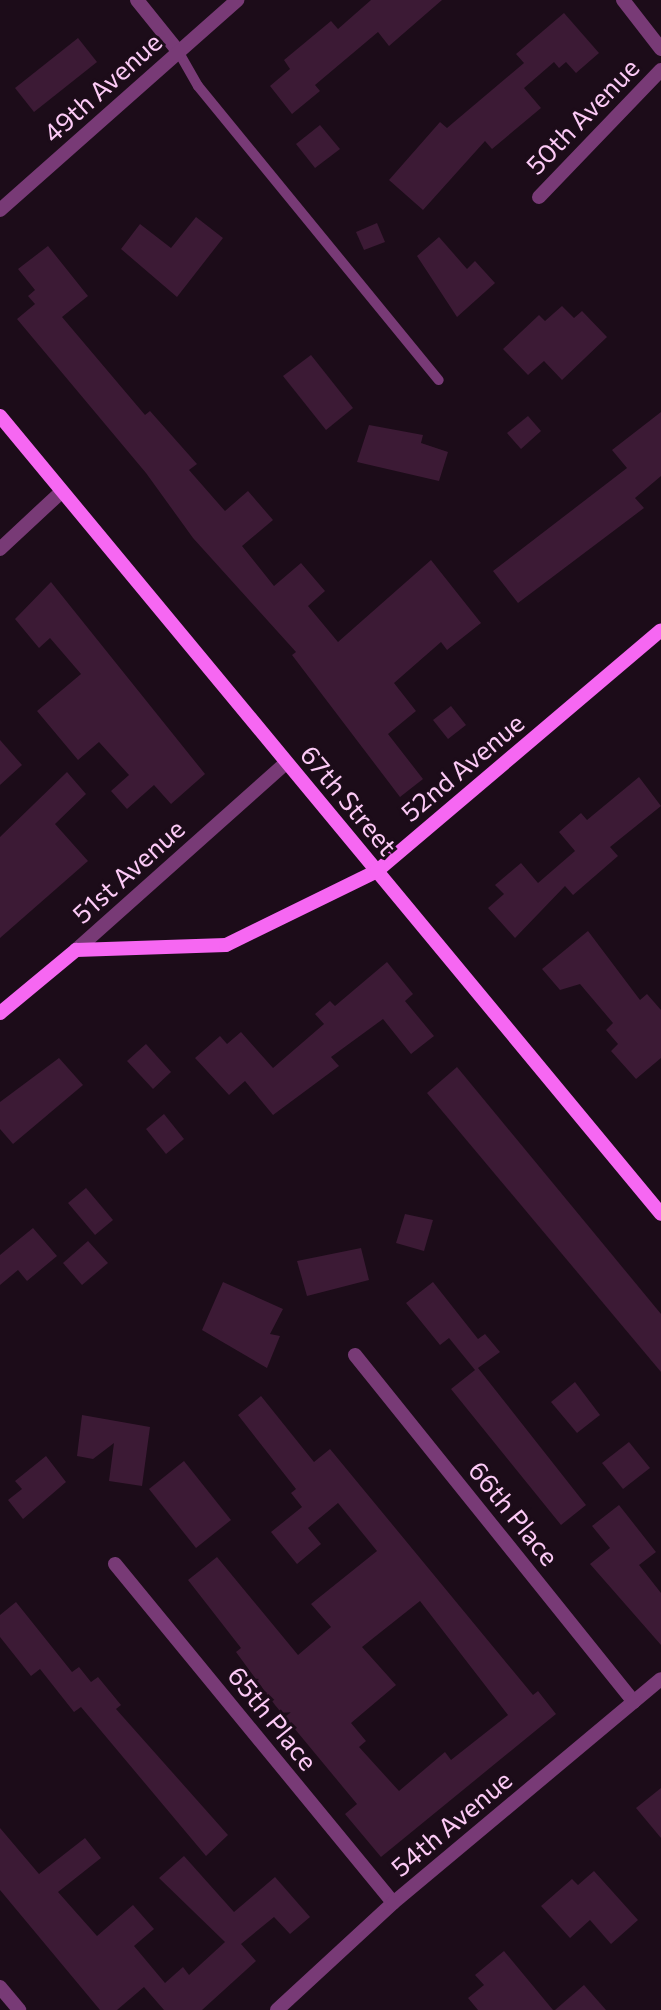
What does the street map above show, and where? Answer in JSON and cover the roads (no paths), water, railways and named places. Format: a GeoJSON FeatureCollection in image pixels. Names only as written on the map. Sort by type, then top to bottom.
{"type":"FeatureCollection","features":[{"type":"Feature","properties":{"kind":"street"},"geometry":{"type":"LineString","coordinates":[[136,0],[178,51]]}},
{"type":"Feature","properties":{"kind":"street","name":"49th Avenue"},"geometry":{"type":"LineString","coordinates":[[0,210],[237,0]]}},
{"type":"Feature","properties":{"kind":"street"},"geometry":{"type":"LineString","coordinates":[[623,0],[661,49]]}},
{"type":"Feature","properties":{"kind":"street","name":"50th Avenue"},"geometry":{"type":"LineString","coordinates":[[539,197],[661,70]]}},
{"type":"Feature","properties":{"kind":"street","name":"67th Street"},"geometry":{"type":"LineString","coordinates":[[0,416],[58,494],[377,871],[661,1214]]}},
{"type":"Feature","properties":{"kind":"street"},"geometry":{"type":"LineString","coordinates":[[0,549],[58,494]]}},
{"type":"Feature","properties":{"kind":"street","name":"52nd Avenue"},"geometry":{"type":"LineString","coordinates":[[76,950],[226,945],[377,871],[661,630]]}},
{"type":"Feature","properties":{"kind":"street","name":"51st Avenue"},"geometry":{"type":"LineString","coordinates":[[0,1013],[76,950],[286,763]]}},
{"type":"Feature","properties":{"kind":"street","name":"66th Place"},"geometry":{"type":"LineString","coordinates":[[355,1355],[634,1702]]}},
{"type":"Feature","properties":{"kind":"street","name":"65th Place"},"geometry":{"type":"LineString","coordinates":[[115,1564],[393,1903]]}},
{"type":"Feature","properties":{"kind":"street","name":"54th Avenue"},"geometry":{"type":"LineString","coordinates":[[277,2010],[393,1903],[661,1679]]}},
{"type":"Feature","properties":{"kind":"street"},"geometry":{"type":"LineString","coordinates":[[0,1987],[19,2010]]}},
{"type":"Feature","properties":{"kind":"lane"},"geometry":{"type":"LineString","coordinates":[[178,51],[215,107],[439,380]]}}]}
